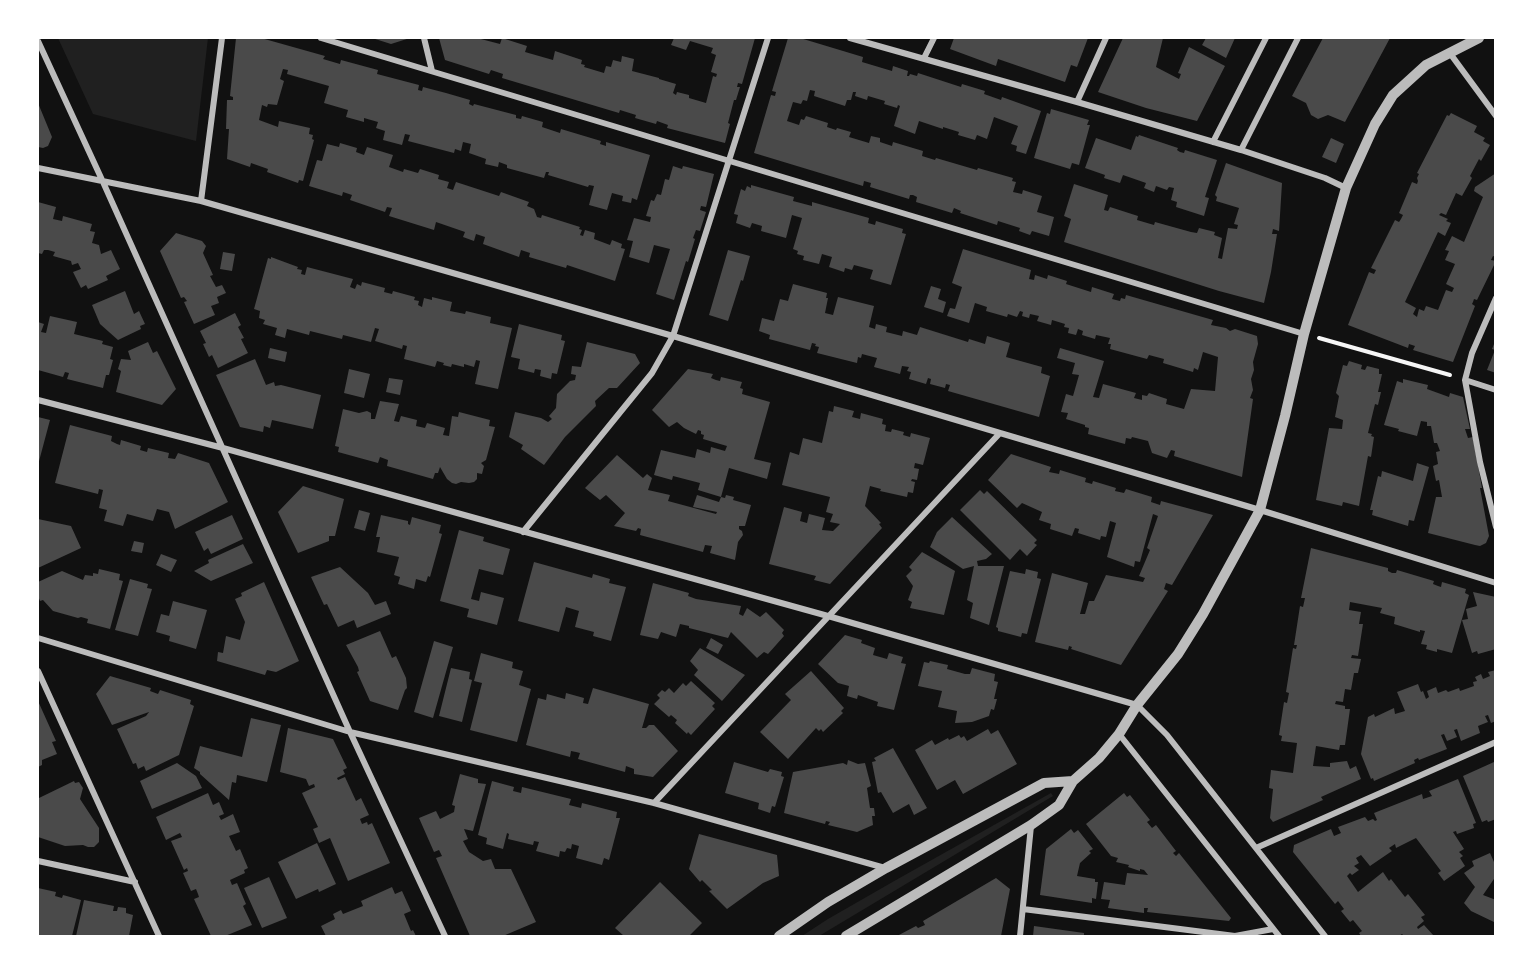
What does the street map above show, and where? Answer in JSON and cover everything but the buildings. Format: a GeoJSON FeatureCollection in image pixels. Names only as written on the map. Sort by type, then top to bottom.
{"type":"FeatureCollection","features":[{"type":"Feature","properties":{"kind":"street"},"geometry":{"type":"LineString","coordinates":[[201,201],[222,38]]}},
{"type":"Feature","properties":{"kind":"street"},"geometry":{"type":"LineString","coordinates":[[321,38],[1304,334]]}},
{"type":"Feature","properties":{"kind":"street"},"geometry":{"type":"LineString","coordinates":[[424,38],[432,71]]}},
{"type":"Feature","properties":{"kind":"street"},"geometry":{"type":"LineString","coordinates":[[523,532],[652,373],[673,336],[768,38]]}},
{"type":"Feature","properties":{"kind":"street"},"geometry":{"type":"LineString","coordinates":[[850,38],[1240,150],[1325,178],[1346,188]]}},
{"type":"Feature","properties":{"kind":"street"},"geometry":{"type":"LineString","coordinates":[[924,58],[934,38]]}},
{"type":"Feature","properties":{"kind":"street"},"geometry":{"type":"LineString","coordinates":[[1077,102],[1106,38]]}},
{"type":"Feature","properties":{"kind":"street"},"geometry":{"type":"LineString","coordinates":[[1213,142],[1266,38]]}},
{"type":"Feature","properties":{"kind":"street"},"geometry":{"type":"LineString","coordinates":[[1240,150],[1298,38]]}},
{"type":"Feature","properties":{"kind":"street"},"geometry":{"type":"LineString","coordinates":[[846,936],[1031,825],[1059,805],[1073,781],[1099,758],[1119,734],[1137,705],[1178,654],[1203,614],[1260,510],[1304,334],[1346,188],[1375,124],[1393,95],[1426,65],[1479,38]]}},
{"type":"Feature","properties":{"kind":"street"},"geometry":{"type":"LineString","coordinates":[[38,41],[104,182],[350,732],[445,936]]}},
{"type":"Feature","properties":{"kind":"street"},"geometry":{"type":"LineString","coordinates":[[1449,52],[1496,116]]}},
{"type":"Feature","properties":{"kind":"street"},"geometry":{"type":"LineString","coordinates":[[38,168],[201,201],[673,336],[1260,510],[1496,583]]}},
{"type":"Feature","properties":{"kind":"street"},"geometry":{"type":"LineString","coordinates":[[1496,298],[1472,353],[1465,380],[1480,462],[1496,526]]}},
{"type":"Feature","properties":{"kind":"street"},"geometry":{"type":"LineString","coordinates":[[1465,380],[1496,390]]}},
{"type":"Feature","properties":{"kind":"street"},"geometry":{"type":"LineString","coordinates":[[38,400],[223,448],[828,616],[1137,705],[1167,735],[1325,936]]}},
{"type":"Feature","properties":{"kind":"street"},"geometry":{"type":"LineString","coordinates":[[654,803],[1000,433]]}},
{"type":"Feature","properties":{"kind":"street"},"geometry":{"type":"LineString","coordinates":[[38,638],[350,732],[654,803],[886,868]]}},
{"type":"Feature","properties":{"kind":"street"},"geometry":{"type":"LineString","coordinates":[[38,670],[159,936]]}},
{"type":"Feature","properties":{"kind":"street"},"geometry":{"type":"LineString","coordinates":[[1119,734],[1279,936]]}},
{"type":"Feature","properties":{"kind":"street"},"geometry":{"type":"LineString","coordinates":[[1256,848],[1496,742]]}},
{"type":"Feature","properties":{"kind":"street"},"geometry":{"type":"LineString","coordinates":[[778,936],[828,902],[886,868],[1044,783],[1073,781]]}},
{"type":"Feature","properties":{"kind":"street"},"geometry":{"type":"LineString","coordinates":[[1020,936],[1031,825]]}},
{"type":"Feature","properties":{"kind":"street"},"geometry":{"type":"LineString","coordinates":[[38,861],[135,882]]}},
{"type":"Feature","properties":{"kind":"street"},"geometry":{"type":"LineString","coordinates":[[1023,909],[1235,936],[1273,929]]}},
{"type":"Feature","properties":{"kind":"path"},"geometry":{"type":"LineString","coordinates":[[1304,334],[1465,380]]}},
{"type":"Feature","properties":{"kind":"shaded area"},"geometry":{"type":"Polygon","coordinates":[[[58,38],[208,38],[196,141],[93,114],[58,38]]]}},
{"type":"Feature","properties":{"kind":"shaded area"},"geometry":{"type":"Polygon","coordinates":[[[1051,793],[1053,796],[819,936],[802,936],[828,919],[1051,793]]]}}]}
